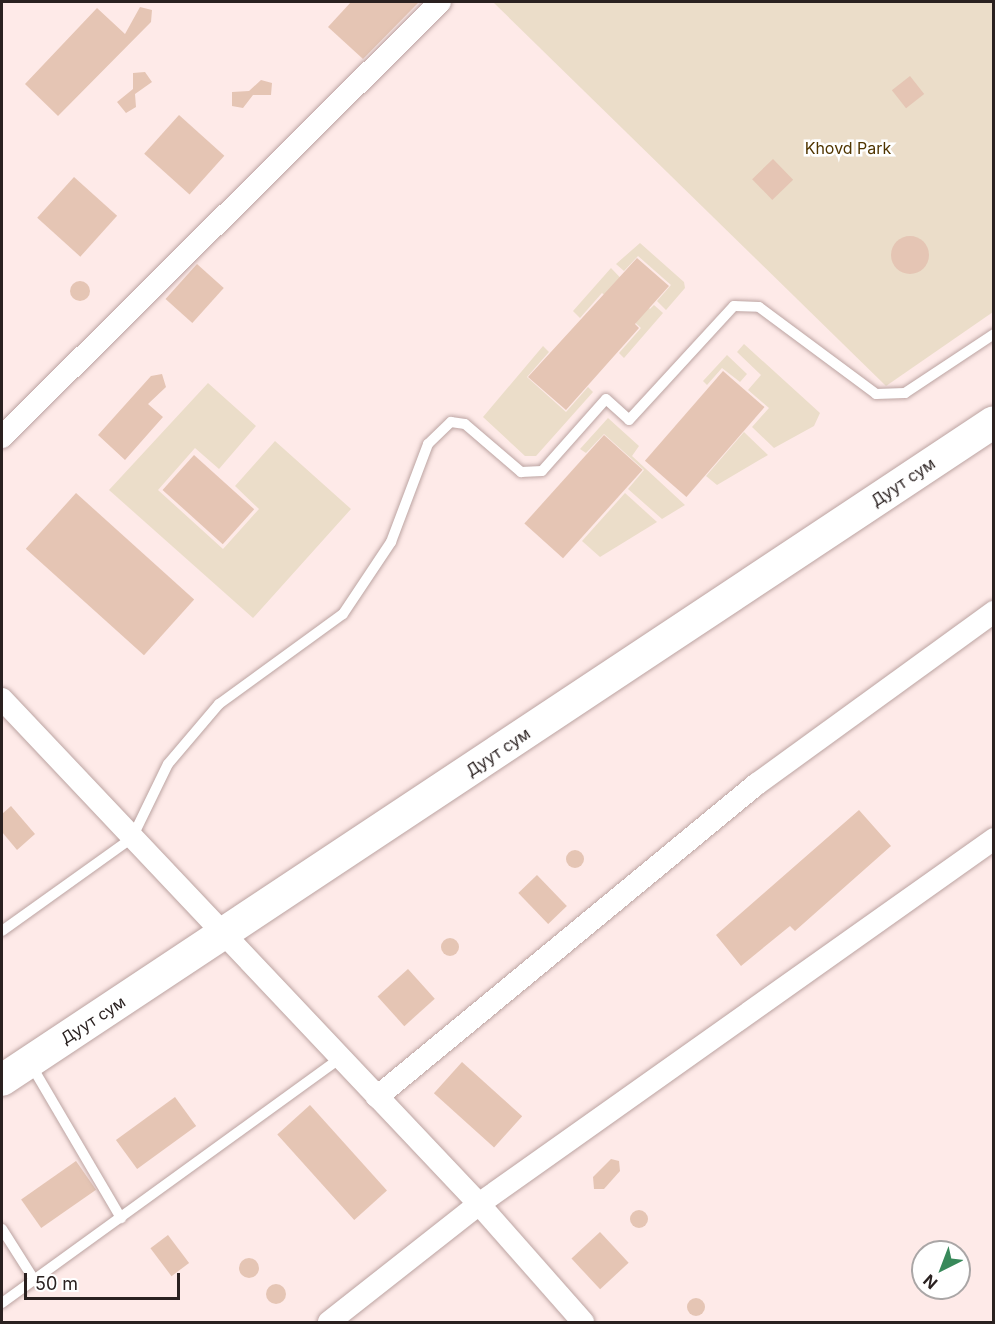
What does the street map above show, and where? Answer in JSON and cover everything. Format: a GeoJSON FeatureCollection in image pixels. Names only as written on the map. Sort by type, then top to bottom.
{"type":"FeatureCollection","features":[{"type":"Feature","properties":{"kind":"main road","name":"Дуут сум"},"geometry":{"type":"LineString","coordinates":[[2,1080],[993,422]]}},
{"type":"Feature","properties":{"kind":"street"},"geometry":{"type":"LineString","coordinates":[[2,437],[440,2]]}},
{"type":"Feature","properties":{"kind":"street"},"geometry":{"type":"LineString","coordinates":[[377,1097],[757,784],[993,612]]}},
{"type":"Feature","properties":{"kind":"street"},"geometry":{"type":"LineString","coordinates":[[2,699],[479,1204],[583,1323]]}},
{"type":"Feature","properties":{"kind":"street"},"geometry":{"type":"LineString","coordinates":[[329,1323],[479,1204],[993,838]]}},
{"type":"Feature","properties":{"kind":"lane"},"geometry":{"type":"LineString","coordinates":[[2,932],[132,838],[168,764],[219,704],[343,614],[391,542],[428,444],[451,423],[465,424],[521,472],[542,471],[606,399],[629,420],[734,306],[759,308],[876,394],[905,393],[993,334]]}},
{"type":"Feature","properties":{"kind":"lane"},"geometry":{"type":"LineString","coordinates":[[2,1303],[341,1058]]}},
{"type":"Feature","properties":{"kind":"lane"},"geometry":{"type":"LineString","coordinates":[[29,1062],[121,1218]]}},
{"type":"Feature","properties":{"kind":"lane"},"geometry":{"type":"LineString","coordinates":[[2,1229],[35,1281]]}},
{"type":"Feature","properties":{"kind":"green space","name":"Khovd Park"},"geometry":{"type":"Polygon","coordinates":[[[493,2],[993,2],[993,312],[886,386],[493,2]]]}},
{"type":"Feature","properties":{"kind":"green space"},"geometry":{"type":"Polygon","coordinates":[[[640,243],[684,282],[685,288],[666,310],[657,301],[671,285],[638,256],[624,271],[616,264],[640,243]]]}},
{"type":"Feature","properties":{"kind":"green space"},"geometry":{"type":"Polygon","coordinates":[[[611,268],[650,309],[654,305],[663,313],[624,358],[619,353],[641,328],[602,293],[580,318],[573,311],[611,268]]]}},
{"type":"Feature","properties":{"kind":"green space"},"geometry":{"type":"Polygon","coordinates":[[[744,344],[820,413],[814,426],[774,448],[752,427],[769,408],[748,390],[761,375],[737,352],[744,344]]]}},
{"type":"Feature","properties":{"kind":"green space"},"geometry":{"type":"Polygon","coordinates":[[[543,346],[549,352],[527,377],[566,412],[588,387],[593,392],[536,456],[525,456],[483,417],[543,346]]]}},
{"type":"Feature","properties":{"kind":"green space"},"geometry":{"type":"Polygon","coordinates":[[[727,355],[747,374],[740,382],[722,368],[707,385],[703,381],[727,355]]]}},
{"type":"Feature","properties":{"kind":"green space"},"geometry":{"type":"Polygon","coordinates":[[[208,383],[256,426],[219,469],[195,448],[158,490],[223,549],[259,509],[235,486],[275,441],[351,509],[253,618],[109,490],[208,383]]]}},
{"type":"Feature","properties":{"kind":"green space"},"geometry":{"type":"Polygon","coordinates":[[[608,418],[639,446],[632,456],[685,505],[662,519],[628,489],[644,470],[604,434],[586,453],[580,449],[608,418]]]}},
{"type":"Feature","properties":{"kind":"green space"},"geometry":{"type":"Polygon","coordinates":[[[744,432],[768,455],[717,485],[706,476],[744,432]]]}},
{"type":"Feature","properties":{"kind":"green space"},"geometry":{"type":"Polygon","coordinates":[[[625,493],[657,522],[600,557],[582,541],[625,493]]]}},
{"type":"Feature","properties":{"kind":"building"},"geometry":{"type":"Polygon","coordinates":[[[351,2],[419,2],[363,59],[328,27],[351,2]]]}},
{"type":"Feature","properties":{"kind":"building"},"geometry":{"type":"Polygon","coordinates":[[[140,7],[152,10],[151,22],[58,116],[25,84],[97,8],[125,34],[140,7]]]}},
{"type":"Feature","properties":{"kind":"building"},"geometry":{"type":"Polygon","coordinates":[[[145,72],[152,82],[135,94],[136,107],[126,113],[117,102],[133,89],[133,73],[145,72]]]}},
{"type":"Feature","properties":{"kind":"building"},"geometry":{"type":"Polygon","coordinates":[[[910,76],[924,94],[906,108],[892,90],[910,76]]]}},
{"type":"Feature","properties":{"kind":"building"},"geometry":{"type":"Polygon","coordinates":[[[261,80],[272,83],[271,95],[253,95],[243,108],[232,106],[232,92],[249,91],[261,80]]]}},
{"type":"Feature","properties":{"kind":"building"},"geometry":{"type":"Polygon","coordinates":[[[179,115],[224,156],[190,194],[144,154],[179,115]]]}},
{"type":"Feature","properties":{"kind":"building"},"geometry":{"type":"Polygon","coordinates":[[[773,159],[793,180],[772,200],[752,179],[773,159]]]}},
{"type":"Feature","properties":{"kind":"building"},"geometry":{"type":"Polygon","coordinates":[[[74,177],[117,216],[80,257],[37,218],[74,177]]]}},
{"type":"Feature","properties":{"kind":"building"},"geometry":{"type":"Polygon","coordinates":[[[910,236],[923,242],[929,255],[923,268],[910,274],[897,268],[891,255],[897,242],[910,236]]]}},
{"type":"Feature","properties":{"kind":"building"},"geometry":{"type":"Polygon","coordinates":[[[637,258],[669,286],[635,324],[639,328],[566,410],[528,377],[637,258]]]}},
{"type":"Feature","properties":{"kind":"building"},"geometry":{"type":"Polygon","coordinates":[[[197,264],[224,288],[192,323],[166,299],[197,264]]]}},
{"type":"Feature","properties":{"kind":"building"},"geometry":{"type":"Polygon","coordinates":[[[80,281],[87,284],[90,291],[87,298],[80,301],[73,298],[70,291],[73,284],[80,281]]]}},
{"type":"Feature","properties":{"kind":"building"},"geometry":{"type":"Polygon","coordinates":[[[723,371],[765,407],[686,497],[645,461],[723,371]]]}},
{"type":"Feature","properties":{"kind":"building"},"geometry":{"type":"Polygon","coordinates":[[[162,374],[166,387],[148,404],[163,417],[125,460],[98,435],[151,376],[162,374]]]}},
{"type":"Feature","properties":{"kind":"building"},"geometry":{"type":"Polygon","coordinates":[[[604,435],[643,470],[563,558],[524,523],[604,435]]]}},
{"type":"Feature","properties":{"kind":"building"},"geometry":{"type":"Polygon","coordinates":[[[194,455],[254,509],[223,544],[163,490],[194,455]]]}},
{"type":"Feature","properties":{"kind":"building"},"geometry":{"type":"Polygon","coordinates":[[[76,493],[194,599],[144,655],[26,549],[76,493]]]}},
{"type":"Feature","properties":{"kind":"building"},"geometry":{"type":"Polygon","coordinates":[[[11,806],[35,834],[17,850],[2,832],[2,814],[11,806]]]}},
{"type":"Feature","properties":{"kind":"building"},"geometry":{"type":"Polygon","coordinates":[[[859,810],[891,846],[795,931],[790,926],[741,966],[716,935],[859,810]]]}},
{"type":"Feature","properties":{"kind":"building"},"geometry":{"type":"Polygon","coordinates":[[[575,850],[581,853],[584,859],[581,865],[575,868],[569,865],[566,859],[569,853],[575,850]]]}},
{"type":"Feature","properties":{"kind":"building"},"geometry":{"type":"Polygon","coordinates":[[[537,875],[567,906],[548,924],[518,893],[537,875]]]}},
{"type":"Feature","properties":{"kind":"building"},"geometry":{"type":"Polygon","coordinates":[[[450,938],[456,941],[459,947],[456,953],[450,956],[444,953],[441,947],[444,941],[450,938]]]}},
{"type":"Feature","properties":{"kind":"building"},"geometry":{"type":"Polygon","coordinates":[[[408,969],[435,999],[404,1026],[378,996],[408,969]]]}},
{"type":"Feature","properties":{"kind":"building"},"geometry":{"type":"Polygon","coordinates":[[[462,1062],[522,1116],[494,1147],[434,1093],[462,1062]]]}},
{"type":"Feature","properties":{"kind":"building"},"geometry":{"type":"Polygon","coordinates":[[[175,1097],[196,1126],[137,1169],[116,1140],[175,1097]]]}},
{"type":"Feature","properties":{"kind":"building"},"geometry":{"type":"Polygon","coordinates":[[[310,1105],[387,1190],[354,1220],[277,1134],[310,1105]]]}},
{"type":"Feature","properties":{"kind":"building"},"geometry":{"type":"Polygon","coordinates":[[[611,1159],[619,1161],[620,1171],[604,1189],[594,1189],[593,1177],[611,1159]]]}},
{"type":"Feature","properties":{"kind":"building"},"geometry":{"type":"Polygon","coordinates":[[[76,1161],[96,1190],[41,1228],[21,1199],[76,1161]]]}},
{"type":"Feature","properties":{"kind":"building"},"geometry":{"type":"Polygon","coordinates":[[[639,1210],[645,1213],[648,1219],[645,1225],[639,1228],[633,1225],[630,1219],[633,1213],[639,1210]]]}},
{"type":"Feature","properties":{"kind":"building"},"geometry":{"type":"Polygon","coordinates":[[[600,1232],[629,1263],[600,1289],[571,1259],[600,1232]]]}},
{"type":"Feature","properties":{"kind":"building"},"geometry":{"type":"Polygon","coordinates":[[[168,1235],[189,1263],[171,1276],[150,1248],[168,1235]]]}},
{"type":"Feature","properties":{"kind":"building"},"geometry":{"type":"Polygon","coordinates":[[[249,1258],[256,1261],[259,1268],[256,1275],[249,1278],[242,1275],[239,1268],[242,1261],[249,1258]]]}},
{"type":"Feature","properties":{"kind":"building"},"geometry":{"type":"Polygon","coordinates":[[[276,1284],[283,1287],[286,1294],[283,1301],[276,1304],[269,1301],[266,1294],[269,1287],[276,1284]]]}},
{"type":"Feature","properties":{"kind":"building"},"geometry":{"type":"Polygon","coordinates":[[[696,1298],[702,1301],[705,1307],[702,1313],[696,1316],[690,1313],[687,1307],[690,1301],[696,1298]]]}}]}
